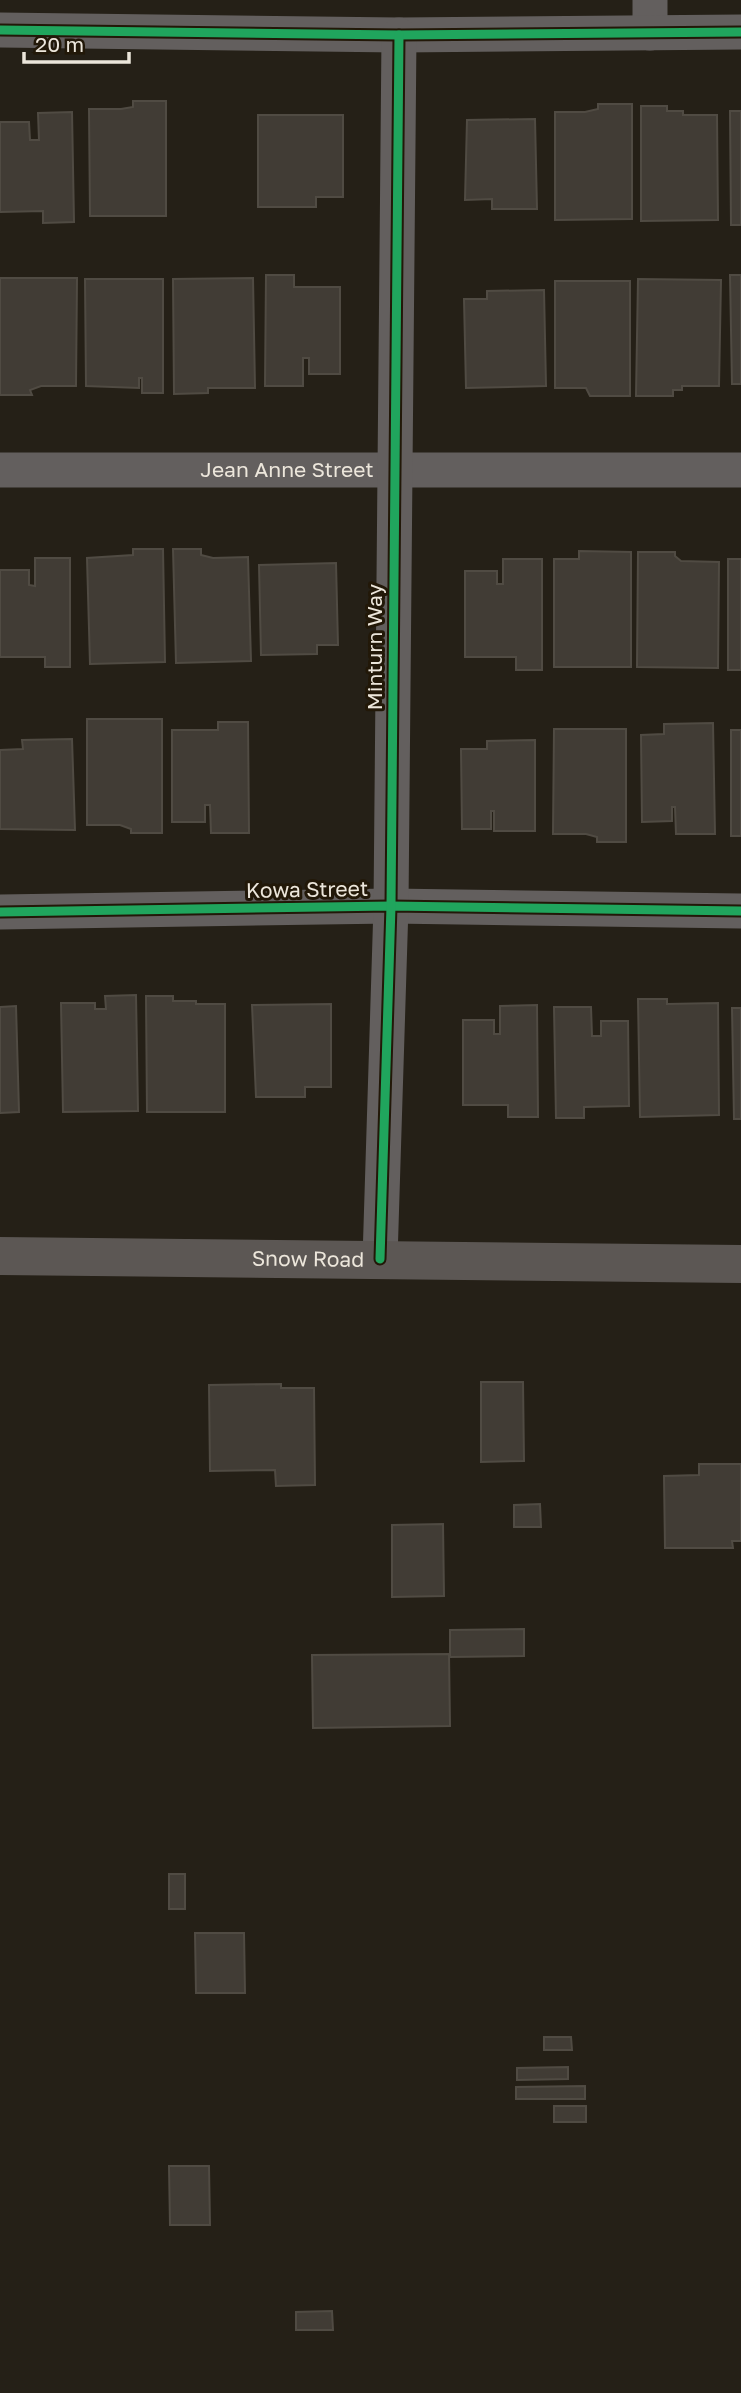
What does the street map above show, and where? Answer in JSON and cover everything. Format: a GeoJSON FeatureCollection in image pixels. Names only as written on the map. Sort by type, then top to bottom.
{"type":"FeatureCollection","features":[{"type":"Feature","properties":{"kind":"main road","name":"Snow Road"},"geometry":{"type":"LineString","coordinates":[[0,1256],[380,1258],[741,1264]]}},
{"type":"Feature","properties":{"kind":"street"},"geometry":{"type":"LineString","coordinates":[[0,30],[399,35],[650,16],[741,32]]}},
{"type":"Feature","properties":{"kind":"street","name":"Minturn Way"},"geometry":{"type":"LineString","coordinates":[[380,1258],[391,906],[399,35]]}},
{"type":"Feature","properties":{"kind":"street","name":"Jean Anne Street"},"geometry":{"type":"LineString","coordinates":[[0,470],[741,470]]}},
{"type":"Feature","properties":{"kind":"street","name":"Kowa Street"},"geometry":{"type":"LineString","coordinates":[[0,912],[391,906],[741,911]]}},
{"type":"Feature","properties":{"kind":"building"},"geometry":{"type":"Polygon","coordinates":[[[133,101],[166,101],[166,216],[90,216],[89,109],[133,107],[133,101]]]}},
{"type":"Feature","properties":{"kind":"building"},"geometry":{"type":"Polygon","coordinates":[[[598,104],[632,104],[632,219],[555,220],[555,112],[585,112],[598,109],[598,104]]]}},
{"type":"Feature","properties":{"kind":"building"},"geometry":{"type":"Polygon","coordinates":[[[641,106],[667,106],[667,111],[683,111],[683,115],[717,115],[718,220],[641,221],[641,106]]]}},
{"type":"Feature","properties":{"kind":"building"},"geometry":{"type":"Polygon","coordinates":[[[730,111],[741,111],[741,225],[731,225],[730,111]]]}},
{"type":"Feature","properties":{"kind":"building"},"geometry":{"type":"Polygon","coordinates":[[[72,112],[74,222],[43,223],[43,211],[0,212],[0,122],[29,122],[30,140],[39,140],[38,113],[72,112]]]}},
{"type":"Feature","properties":{"kind":"building"},"geometry":{"type":"Polygon","coordinates":[[[258,115],[343,115],[343,197],[316,197],[316,207],[258,207],[258,115]]]}},
{"type":"Feature","properties":{"kind":"building"},"geometry":{"type":"Polygon","coordinates":[[[535,119],[537,209],[492,209],[492,199],[465,200],[467,120],[535,119]]]}},
{"type":"Feature","properties":{"kind":"building"},"geometry":{"type":"Polygon","coordinates":[[[266,275],[294,275],[294,287],[340,287],[340,374],[309,374],[309,358],[303,358],[303,386],[265,386],[266,275]]]}},
{"type":"Feature","properties":{"kind":"building"},"geometry":{"type":"Polygon","coordinates":[[[730,275],[741,275],[741,384],[732,384],[730,275]]]}},
{"type":"Feature","properties":{"kind":"building"},"geometry":{"type":"Polygon","coordinates":[[[0,278],[77,278],[76,386],[41,386],[30,390],[32,395],[0,395],[0,278]]]}},
{"type":"Feature","properties":{"kind":"building"},"geometry":{"type":"Polygon","coordinates":[[[253,278],[255,388],[208,388],[208,393],[174,394],[173,279],[253,278]]]}},
{"type":"Feature","properties":{"kind":"building"},"geometry":{"type":"Polygon","coordinates":[[[85,279],[163,279],[163,393],[142,393],[142,378],[139,378],[139,388],[86,386],[85,279]]]}},
{"type":"Feature","properties":{"kind":"building"},"geometry":{"type":"Polygon","coordinates":[[[638,279],[721,280],[719,386],[682,386],[682,390],[673,390],[673,396],[636,396],[638,279]]]}},
{"type":"Feature","properties":{"kind":"building"},"geometry":{"type":"Polygon","coordinates":[[[555,281],[630,281],[630,396],[590,396],[586,388],[555,388],[555,281]]]}},
{"type":"Feature","properties":{"kind":"building"},"geometry":{"type":"Polygon","coordinates":[[[544,290],[546,386],[466,388],[464,299],[487,299],[487,291],[544,290]]]}},
{"type":"Feature","properties":{"kind":"building"},"geometry":{"type":"Polygon","coordinates":[[[133,549],[163,549],[165,662],[90,664],[87,558],[133,555],[133,549]]]}},
{"type":"Feature","properties":{"kind":"building"},"geometry":{"type":"Polygon","coordinates":[[[173,549],[201,549],[201,555],[213,558],[248,557],[251,661],[176,663],[173,549]]]}},
{"type":"Feature","properties":{"kind":"building"},"geometry":{"type":"Polygon","coordinates":[[[579,551],[631,552],[631,667],[554,667],[554,559],[579,559],[579,551]]]}},
{"type":"Feature","properties":{"kind":"building"},"geometry":{"type":"Polygon","coordinates":[[[638,552],[675,552],[675,556],[681,561],[719,562],[718,668],[637,667],[638,552]]]}},
{"type":"Feature","properties":{"kind":"building"},"geometry":{"type":"Polygon","coordinates":[[[35,558],[70,558],[70,667],[45,667],[45,657],[0,657],[0,570],[29,570],[29,585],[35,586],[35,558]]]}},
{"type":"Feature","properties":{"kind":"building"},"geometry":{"type":"Polygon","coordinates":[[[503,559],[542,559],[542,670],[516,670],[516,657],[465,657],[465,571],[497,571],[497,584],[503,584],[503,559]]]}},
{"type":"Feature","properties":{"kind":"building"},"geometry":{"type":"Polygon","coordinates":[[[728,559],[741,559],[741,670],[728,670],[728,559]]]}},
{"type":"Feature","properties":{"kind":"building"},"geometry":{"type":"Polygon","coordinates":[[[336,563],[338,645],[317,645],[317,654],[261,655],[259,565],[336,563]]]}},
{"type":"Feature","properties":{"kind":"building"},"geometry":{"type":"Polygon","coordinates":[[[87,719],[162,719],[162,833],[131,833],[131,829],[120,825],[87,825],[87,719]]]}},
{"type":"Feature","properties":{"kind":"building"},"geometry":{"type":"Polygon","coordinates":[[[218,722],[248,722],[249,833],[211,833],[210,805],[205,805],[205,822],[172,822],[172,730],[218,730],[218,722]]]}},
{"type":"Feature","properties":{"kind":"building"},"geometry":{"type":"Polygon","coordinates":[[[713,723],[715,834],[676,834],[675,807],[672,807],[672,821],[642,822],[641,735],[664,734],[664,724],[713,723]]]}},
{"type":"Feature","properties":{"kind":"building"},"geometry":{"type":"Polygon","coordinates":[[[554,729],[626,729],[626,842],[597,842],[597,837],[586,834],[553,834],[554,729]]]}},
{"type":"Feature","properties":{"kind":"building"},"geometry":{"type":"Polygon","coordinates":[[[731,730],[741,730],[741,836],[731,836],[731,730]]]}},
{"type":"Feature","properties":{"kind":"building"},"geometry":{"type":"Polygon","coordinates":[[[72,739],[75,830],[0,829],[0,750],[23,749],[22,740],[72,739]]]}},
{"type":"Feature","properties":{"kind":"building"},"geometry":{"type":"Polygon","coordinates":[[[535,740],[535,831],[494,831],[494,811],[491,811],[491,829],[462,829],[461,749],[487,749],[487,741],[535,740]]]}},
{"type":"Feature","properties":{"kind":"building"},"geometry":{"type":"Polygon","coordinates":[[[136,995],[138,1111],[63,1112],[61,1003],[95,1003],[95,1009],[106,1009],[105,996],[136,995]]]}},
{"type":"Feature","properties":{"kind":"building"},"geometry":{"type":"Polygon","coordinates":[[[146,996],[173,996],[173,1001],[196,1001],[196,1004],[225,1004],[225,1112],[147,1112],[146,996]]]}},
{"type":"Feature","properties":{"kind":"building"},"geometry":{"type":"Polygon","coordinates":[[[638,999],[667,999],[667,1004],[718,1003],[719,1115],[640,1117],[638,999]]]}},
{"type":"Feature","properties":{"kind":"building"},"geometry":{"type":"Polygon","coordinates":[[[331,1004],[331,1087],[305,1087],[305,1097],[256,1097],[252,1005],[331,1004]]]}},
{"type":"Feature","properties":{"kind":"building"},"geometry":{"type":"Polygon","coordinates":[[[537,1005],[538,1117],[508,1117],[508,1105],[463,1105],[463,1020],[494,1020],[494,1034],[500,1034],[500,1006],[537,1005]]]}},
{"type":"Feature","properties":{"kind":"building"},"geometry":{"type":"Polygon","coordinates":[[[16,1006],[19,1112],[0,1113],[0,1007],[16,1006]]]}},
{"type":"Feature","properties":{"kind":"building"},"geometry":{"type":"Polygon","coordinates":[[[554,1007],[591,1007],[592,1036],[601,1036],[601,1021],[628,1021],[629,1106],[584,1107],[584,1118],[556,1118],[554,1007]]]}},
{"type":"Feature","properties":{"kind":"building"},"geometry":{"type":"Polygon","coordinates":[[[732,1008],[741,1008],[741,1119],[734,1119],[732,1008]]]}},
{"type":"Feature","properties":{"kind":"building"},"geometry":{"type":"Polygon","coordinates":[[[481,1382],[523,1382],[524,1461],[481,1462],[481,1382]]]}},
{"type":"Feature","properties":{"kind":"building"},"geometry":{"type":"Polygon","coordinates":[[[281,1384],[281,1388],[314,1388],[315,1485],[276,1486],[275,1470],[210,1471],[209,1385],[281,1384]]]}},
{"type":"Feature","properties":{"kind":"building"},"geometry":{"type":"Polygon","coordinates":[[[699,1464],[741,1464],[741,1541],[732,1541],[733,1548],[665,1548],[664,1476],[699,1475],[699,1464]]]}},
{"type":"Feature","properties":{"kind":"building"},"geometry":{"type":"Polygon","coordinates":[[[540,1504],[541,1527],[514,1527],[514,1505],[540,1504]]]}},
{"type":"Feature","properties":{"kind":"building"},"geometry":{"type":"Polygon","coordinates":[[[443,1524],[444,1596],[392,1597],[392,1525],[443,1524]]]}},
{"type":"Feature","properties":{"kind":"building"},"geometry":{"type":"Polygon","coordinates":[[[524,1629],[524,1656],[450,1657],[450,1630],[524,1629]]]}},
{"type":"Feature","properties":{"kind":"building"},"geometry":{"type":"Polygon","coordinates":[[[449,1654],[450,1726],[313,1728],[312,1655],[449,1654]]]}},
{"type":"Feature","properties":{"kind":"building"},"geometry":{"type":"Polygon","coordinates":[[[169,1874],[185,1874],[185,1909],[169,1909],[169,1874]]]}},
{"type":"Feature","properties":{"kind":"building"},"geometry":{"type":"Polygon","coordinates":[[[195,1933],[244,1933],[245,1993],[196,1993],[195,1933]]]}},
{"type":"Feature","properties":{"kind":"building"},"geometry":{"type":"Polygon","coordinates":[[[544,2037],[571,2037],[572,2050],[544,2050],[544,2037]]]}},
{"type":"Feature","properties":{"kind":"building"},"geometry":{"type":"Polygon","coordinates":[[[568,2067],[568,2079],[517,2080],[517,2068],[568,2067]]]}},
{"type":"Feature","properties":{"kind":"building"},"geometry":{"type":"Polygon","coordinates":[[[585,2086],[585,2099],[516,2099],[516,2087],[585,2086]]]}},
{"type":"Feature","properties":{"kind":"building"},"geometry":{"type":"Polygon","coordinates":[[[554,2106],[586,2106],[586,2122],[554,2122],[554,2106]]]}},
{"type":"Feature","properties":{"kind":"building"},"geometry":{"type":"Polygon","coordinates":[[[169,2166],[209,2166],[210,2225],[170,2225],[169,2166]]]}},
{"type":"Feature","properties":{"kind":"building"},"geometry":{"type":"Polygon","coordinates":[[[332,2311],[333,2330],[296,2330],[296,2312],[332,2311]]]}},
{"type":"Feature","properties":{"kind":"cycle path"},"geometry":{"type":"LineString","coordinates":[[0,30],[399,35],[741,32]]}},
{"type":"Feature","properties":{"kind":"cycle path"},"geometry":{"type":"LineString","coordinates":[[380,1259],[391,906],[399,35]]}},
{"type":"Feature","properties":{"kind":"cycle path"},"geometry":{"type":"LineString","coordinates":[[0,912],[391,906],[741,911]]}}]}
